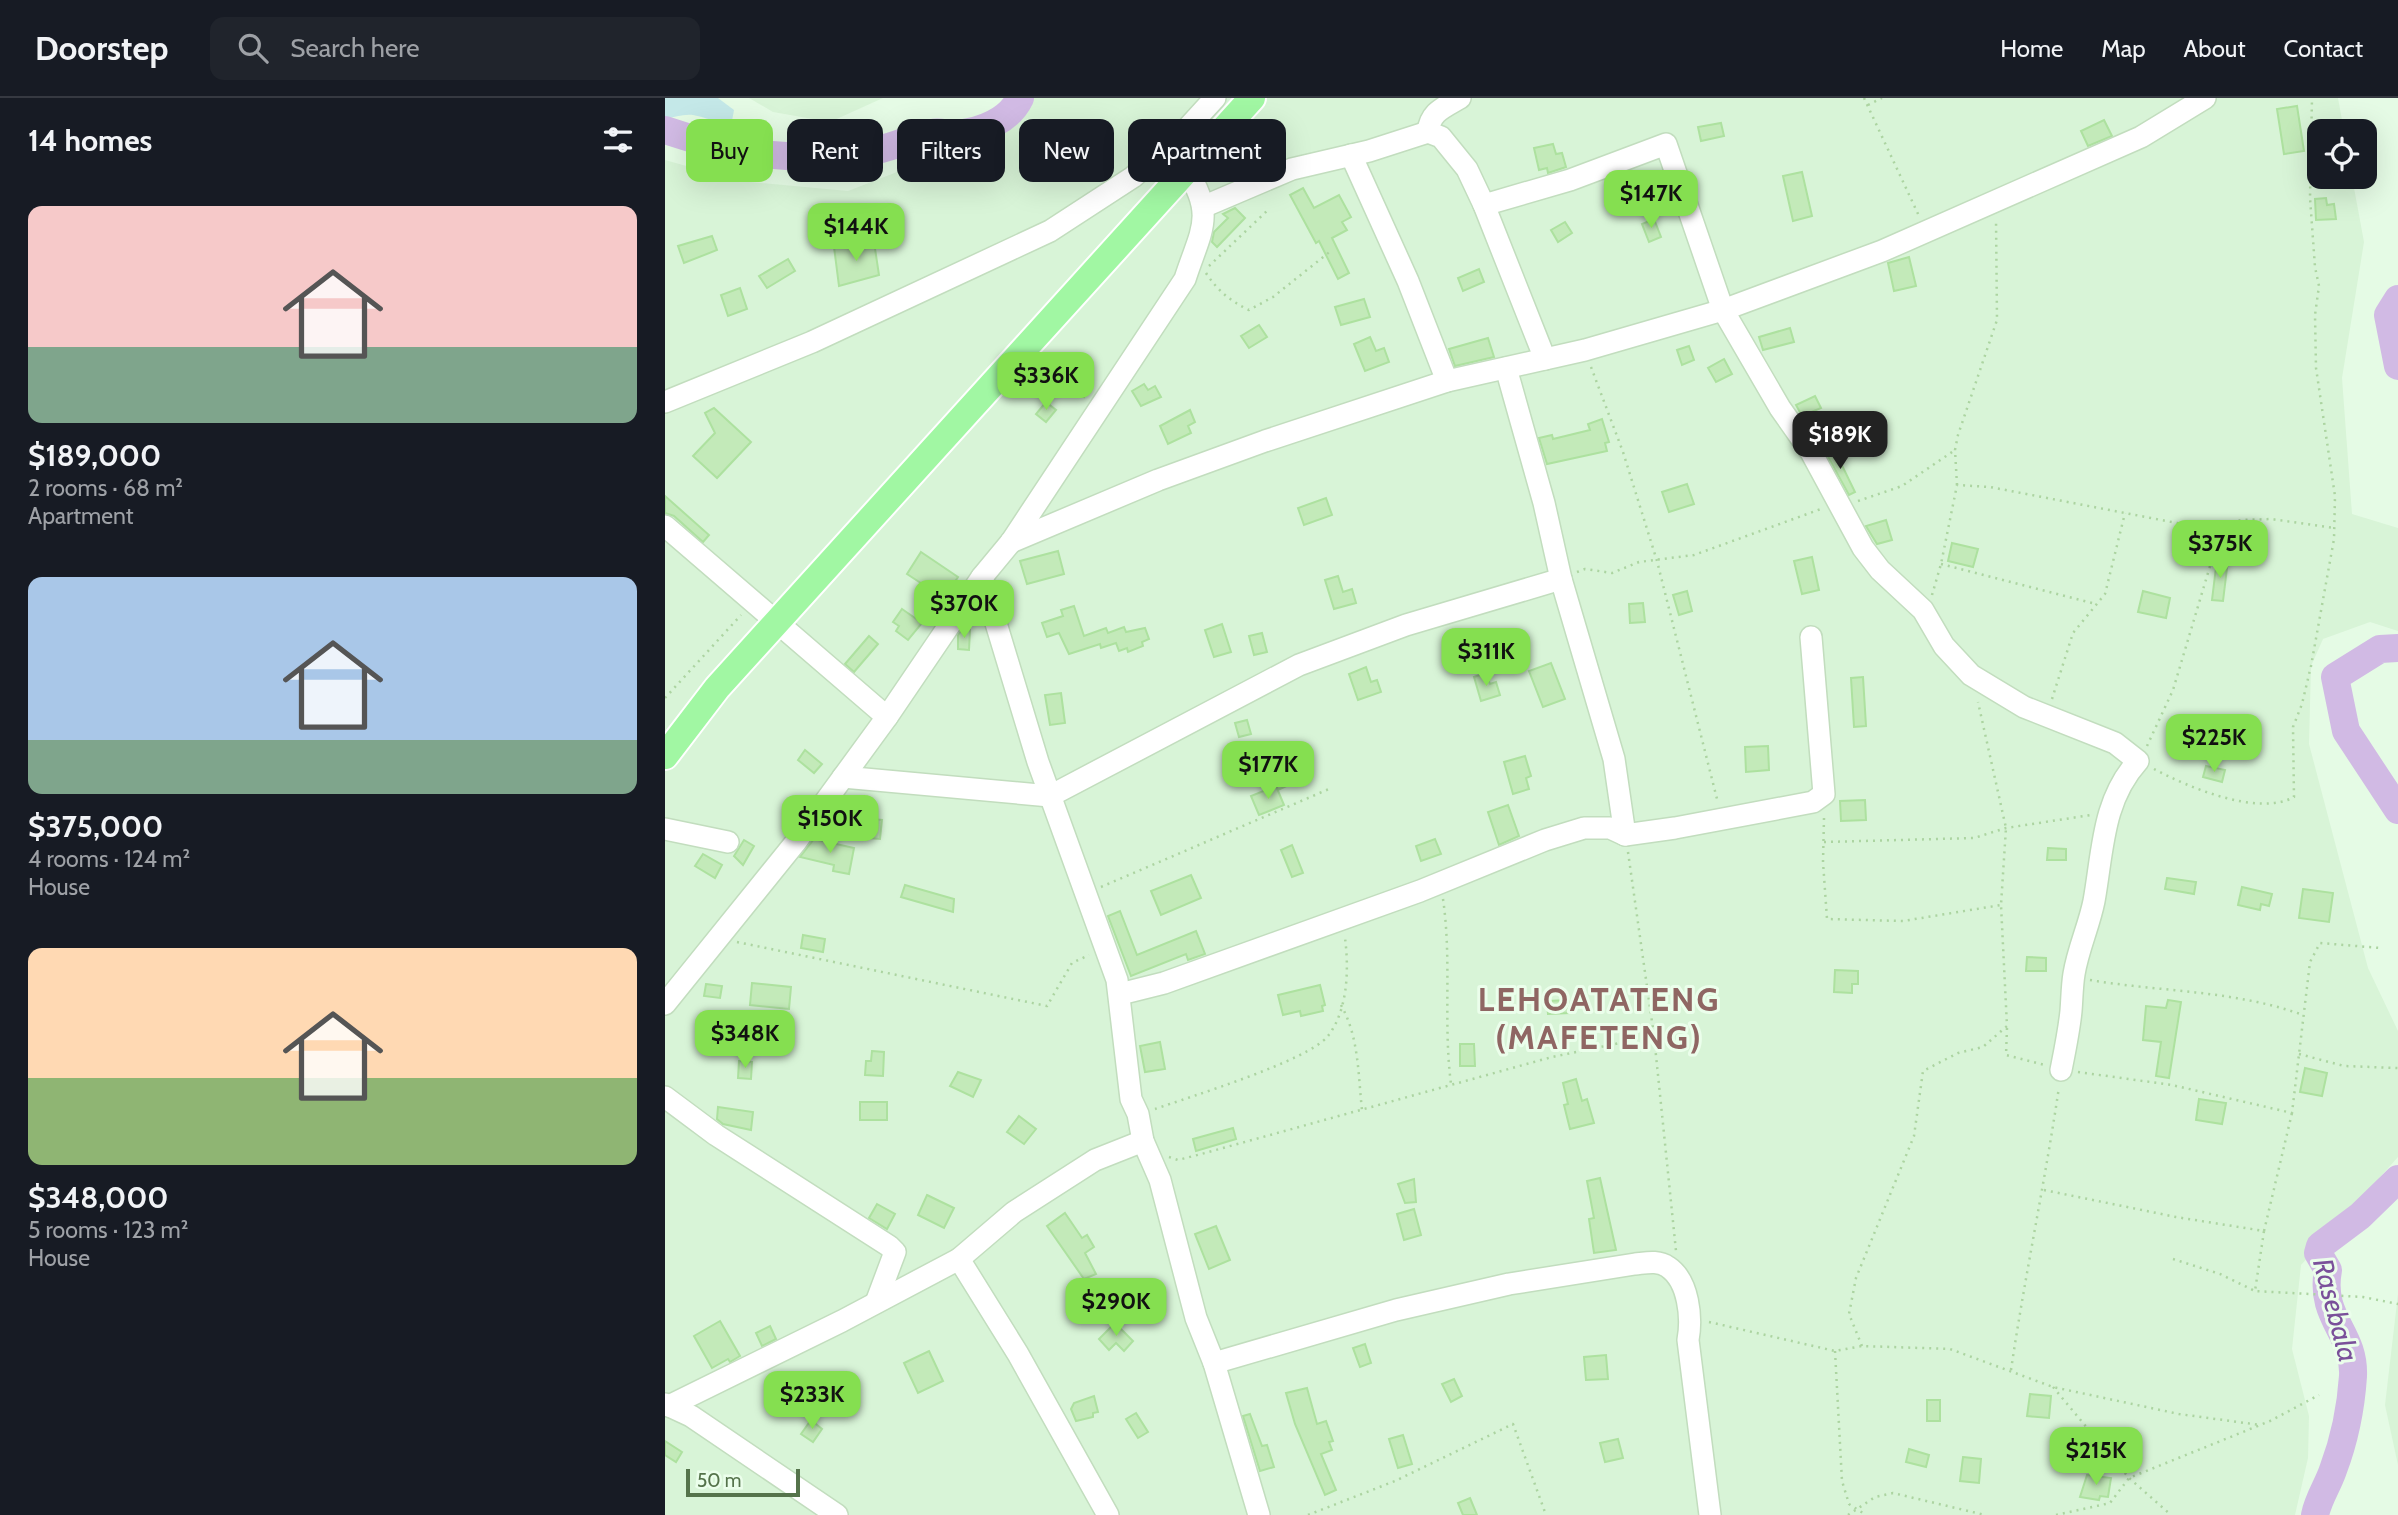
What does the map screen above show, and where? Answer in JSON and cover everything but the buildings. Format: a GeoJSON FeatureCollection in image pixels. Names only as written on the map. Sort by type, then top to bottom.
{"type":"FeatureCollection","features":[{"type":"Feature","properties":{"kind":"main road"},"geometry":{"type":"LineString","coordinates":[[1233,119],[1252,98]]}},
{"type":"Feature","properties":{"kind":"main road"},"geometry":{"type":"LineString","coordinates":[[665,756],[717,688],[1177,182]]}},
{"type":"Feature","properties":{"kind":"street"},"geometry":{"type":"LineString","coordinates":[[665,402],[811,342],[1050,231],[1133,177],[1182,134],[1215,98]]}},
{"type":"Feature","properties":{"kind":"street"},"geometry":{"type":"LineString","coordinates":[[1428,132],[1429,119],[1436,111],[1460,98]]}},
{"type":"Feature","properties":{"kind":"street"},"geometry":{"type":"LineString","coordinates":[[1010,542],[1182,472],[1447,381],[1585,350],[1723,310],[1927,233],[1995,200],[2141,137],[2205,98]]}},
{"type":"Feature","properties":{"kind":"street"},"geometry":{"type":"LineString","coordinates":[[1205,206],[1292,169],[1428,132],[1441,137],[1467,169],[1485,205],[1545,359]]}},
{"type":"Feature","properties":{"kind":"street"},"geometry":{"type":"LineString","coordinates":[[1485,205],[1570,180],[1666,144],[1723,310],[1780,408],[1811,452],[1863,548],[1880,570],[1923,610],[1944,646],[1971,675],[2024,707],[2115,743],[2138,761],[2119,787],[2109,813],[2099,856],[2099,876],[2092,912],[2073,977],[2061,1070]]}},
{"type":"Feature","properties":{"kind":"street"},"geometry":{"type":"LineString","coordinates":[[1351,155],[1408,281],[1447,381]]}},
{"type":"Feature","properties":{"kind":"street"},"geometry":{"type":"LineString","coordinates":[[665,1004],[795,843],[887,717],[982,577],[1010,542],[1185,279],[1201,231],[1205,206],[1193,182]]}},
{"type":"Feature","properties":{"kind":"street"},"geometry":{"type":"LineString","coordinates":[[1506,368],[1544,503],[1561,579],[1614,759],[1625,835]]}},
{"type":"Feature","properties":{"kind":"street"},"geometry":{"type":"LineString","coordinates":[[670,539],[754,602],[887,717]]}},
{"type":"Feature","properties":{"kind":"street"},"geometry":{"type":"LineString","coordinates":[[982,577],[1050,796],[1120,993],[1131,1099],[1138,1114],[1146,1148],[1160,1180],[1196,1318],[1214,1363],[1259,1515]]}},
{"type":"Feature","properties":{"kind":"street"},"geometry":{"type":"LineString","coordinates":[[843,777],[1050,796],[1299,665],[1406,625],[1561,579]]}},
{"type":"Feature","properties":{"kind":"street"},"geometry":{"type":"LineString","coordinates":[[1120,993],[1164,983],[1440,882],[1501,856],[1584,828],[1610,828],[1625,835],[1803,806],[1824,793],[1811,637]]}},
{"type":"Feature","properties":{"kind":"street"},"geometry":{"type":"LineString","coordinates":[[665,829],[728,842]]}},
{"type":"Feature","properties":{"kind":"street"},"geometry":{"type":"LineString","coordinates":[[665,1097],[716,1135],[889,1246],[895,1252],[877,1300]]}},
{"type":"Feature","properties":{"kind":"street"},"geometry":{"type":"LineString","coordinates":[[667,1405],[842,1321],[877,1300],[959,1259],[1014,1212],[1095,1160],[1146,1148]]}},
{"type":"Feature","properties":{"kind":"street"},"geometry":{"type":"LineString","coordinates":[[959,1259],[1018,1354],[1108,1515]]}},
{"type":"Feature","properties":{"kind":"street"},"geometry":{"type":"LineString","coordinates":[[1214,1363],[1396,1310],[1509,1284],[1656,1262],[1669,1267],[1683,1288],[1692,1318],[1688,1340],[1710,1515]]}},
{"type":"Feature","properties":{"kind":"street"},"geometry":{"type":"LineString","coordinates":[[667,1405],[691,1416],[837,1515]]}},
{"type":"Feature","properties":{"kind":"path"},"geometry":{"type":"LineString","coordinates":[[1864,98],[1927,233]]}},
{"type":"Feature","properties":{"kind":"path"},"geometry":{"type":"LineString","coordinates":[[1868,105],[1882,98]]}},
{"type":"Feature","properties":{"kind":"path"},"geometry":{"type":"LineString","coordinates":[[2222,526],[2173,690],[2153,737],[2138,761],[2186,783],[2231,799],[2267,805],[2283,803],[2294,797],[2293,727],[2302,704],[2311,666],[2334,528],[2335,496],[2316,368],[2315,316],[2319,286],[2310,198],[2312,98]]}},
{"type":"Feature","properties":{"kind":"path"},"geometry":{"type":"LineString","coordinates":[[1923,610],[1931,597],[1941,564],[1957,485],[1955,450],[1997,320],[1999,245],[1995,200]]}},
{"type":"Feature","properties":{"kind":"path"},"geometry":{"type":"LineString","coordinates":[[1269,209],[1204,271],[1213,285],[1232,302],[1249,310],[1273,297],[1332,250]]}},
{"type":"Feature","properties":{"kind":"path"},"geometry":{"type":"LineString","coordinates":[[1585,350],[1623,452],[1657,561],[1722,820]]}},
{"type":"Feature","properties":{"kind":"path"},"geometry":{"type":"LineString","coordinates":[[1561,579],[1585,569],[1612,573],[1639,562],[1694,555],[1780,527],[1814,510],[1840,508],[1902,486],[1955,450]]}},
{"type":"Feature","properties":{"kind":"path"},"geometry":{"type":"LineString","coordinates":[[1957,485],[1990,487],[2182,524],[2222,526],[2241,520],[2271,519],[2334,528]]}},
{"type":"Feature","properties":{"kind":"path"},"geometry":{"type":"LineString","coordinates":[[2046,715],[2073,633],[2105,594],[2125,513]]}},
{"type":"Feature","properties":{"kind":"path"},"geometry":{"type":"LineString","coordinates":[[1941,564],[2096,604]]}},
{"type":"Feature","properties":{"kind":"path"},"geometry":{"type":"LineString","coordinates":[[665,698],[754,602]]}},
{"type":"Feature","properties":{"kind":"path"},"geometry":{"type":"LineString","coordinates":[[1971,675],[2006,828],[2001,905],[2006,1055],[2061,1070],[2172,1086],[2292,1113]]}},
{"type":"Feature","properties":{"kind":"path"},"geometry":{"type":"LineString","coordinates":[[1085,894],[1329,789]]}},
{"type":"Feature","properties":{"kind":"path"},"geometry":{"type":"LineString","coordinates":[[1824,793],[1827,919],[1903,921],[2001,905]]}},
{"type":"Feature","properties":{"kind":"path"},"geometry":{"type":"LineString","coordinates":[[1824,842],[1974,838],[2006,828],[2109,813]]}},
{"type":"Feature","properties":{"kind":"path"},"geometry":{"type":"LineString","coordinates":[[1625,835],[1654,1036],[1676,1228],[1676,1257],[1669,1267]]}},
{"type":"Feature","properties":{"kind":"path"},"geometry":{"type":"LineString","coordinates":[[1440,882],[1447,928],[1447,1058],[1451,1086]]}},
{"type":"Feature","properties":{"kind":"path"},"geometry":{"type":"LineString","coordinates":[[1138,1114],[1225,1085],[1326,1039],[1338,1020],[1348,959],[1342,918]]}},
{"type":"Feature","properties":{"kind":"path"},"geometry":{"type":"LineString","coordinates":[[717,938],[1047,1006],[1072,963],[1082,957],[1107,956]]}},
{"type":"Feature","properties":{"kind":"path"},"geometry":{"type":"LineString","coordinates":[[2255,1291],[2264,1231],[2292,1113],[2310,962],[2320,943],[2380,948]]}},
{"type":"Feature","properties":{"kind":"path"},"geometry":{"type":"LineString","coordinates":[[2073,977],[2224,995],[2270,1004],[2303,1015]]}},
{"type":"Feature","properties":{"kind":"path"},"geometry":{"type":"LineString","coordinates":[[1341,1005],[1351,1022],[1355,1042],[1362,1112]]}},
{"type":"Feature","properties":{"kind":"path"},"geometry":{"type":"LineString","coordinates":[[1862,1346],[1849,1314],[1856,1278],[1914,1136],[1923,1071],[1958,1053],[1983,1047],[2007,1026]]}},
{"type":"Feature","properties":{"kind":"path"},"geometry":{"type":"LineString","coordinates":[[1146,1148],[1178,1160],[1362,1112],[1552,1057],[1654,1036]]}},
{"type":"Feature","properties":{"kind":"path"},"geometry":{"type":"LineString","coordinates":[[2299,1054],[2344,1066],[2398,1068]]}},
{"type":"Feature","properties":{"kind":"path"},"geometry":{"type":"LineString","coordinates":[[2011,1370],[2025,1274],[2044,1190],[2061,1070]]}},
{"type":"Feature","properties":{"kind":"path"},"geometry":{"type":"LineString","coordinates":[[2044,1190],[2176,1217],[2264,1231]]}},
{"type":"Feature","properties":{"kind":"path"},"geometry":{"type":"LineString","coordinates":[[2173,1259],[2220,1274],[2255,1291],[2363,1297],[2398,1304]]}},
{"type":"Feature","properties":{"kind":"path"},"geometry":{"type":"LineString","coordinates":[[1692,1318],[1835,1351],[1862,1346],[1950,1349],[2053,1387],[2179,1414],[2260,1425]]}},
{"type":"Feature","properties":{"kind":"path"},"geometry":{"type":"LineString","coordinates":[[1835,1351],[1845,1498],[1866,1515]]}},
{"type":"Feature","properties":{"kind":"path"},"geometry":{"type":"LineString","coordinates":[[2053,1387],[2129,1478],[2171,1515]]}},
{"type":"Feature","properties":{"kind":"path"},"geometry":{"type":"LineString","coordinates":[[2056,1515],[2110,1503],[2129,1478],[2260,1425],[2319,1395]]}},
{"type":"Feature","properties":{"kind":"path"},"geometry":{"type":"LineString","coordinates":[[1308,1515],[1395,1481],[1513,1424],[1546,1515]]}},
{"type":"Feature","properties":{"kind":"path"},"geometry":{"type":"LineString","coordinates":[[1848,1515],[1875,1497],[1893,1493],[1985,1515]]}},
{"type":"Feature","properties":{"kind":"shaded area"},"geometry":{"type":"Polygon","coordinates":[[[665,98],[718,98],[734,110],[732,119],[689,115],[665,119],[665,98]]]}},
{"type":"Feature","properties":{"kind":"shaded area"},"geometry":{"type":"Polygon","coordinates":[[[749,98],[883,98],[837,119],[813,119],[773,112],[749,98]]]}},
{"type":"Feature","properties":{"kind":"shaded area"},"geometry":{"type":"Polygon","coordinates":[[[1032,98],[2338,98],[2342,119],[2307,119],[2307,189],[2354,189],[2364,242],[2342,378],[2352,514],[2398,528],[2398,631],[2370,622],[2323,639],[2311,666],[2309,744],[2368,968],[2398,1031],[2398,1157],[2301,1265],[2292,1349],[2309,1416],[2308,1458],[2295,1515],[665,1515],[665,160],[686,166],[686,182],[751,182],[848,191],[871,182],[883,182],[883,177],[897,172],[897,182],[1005,182],[1005,122],[1032,98]]]}},
{"type":"Feature","properties":{"kind":"shaded area"},"geometry":{"type":"Polygon","coordinates":[[[2398,1294],[2398,1465],[2385,1405],[2398,1294]]]}},
{"type":"Feature","properties":{"kind":"waterway"},"geometry":{"type":"LineString","coordinates":[[665,130],[718,146],[771,155],[798,157],[853,154],[881,149],[932,133],[958,134],[994,124],[1009,113],[1020,98]]}},
{"type":"Feature","properties":{"kind":"waterway","name":"Rasebala"},"geometry":{"type":"LineString","coordinates":[[2398,299],[2388,315],[2398,366]]}},
{"type":"Feature","properties":{"kind":"waterway","name":"Rasebala"},"geometry":{"type":"LineString","coordinates":[[2398,648],[2380,649],[2335,677],[2346,731],[2398,810]]}},
{"type":"Feature","properties":{"kind":"waterway","name":"Rasebala"},"geometry":{"type":"LineString","coordinates":[[2315,1515],[2340,1447],[2349,1412],[2353,1376],[2349,1348],[2328,1301],[2328,1270],[2318,1253],[2320,1246],[2360,1216],[2398,1179]]}},
{"type":"Feature","properties":{"kind":"district","name":"LEHOATATENG (MAFETENG)"},"geometry":{"type":"Point","coordinates":[1599,1018]}}]}
